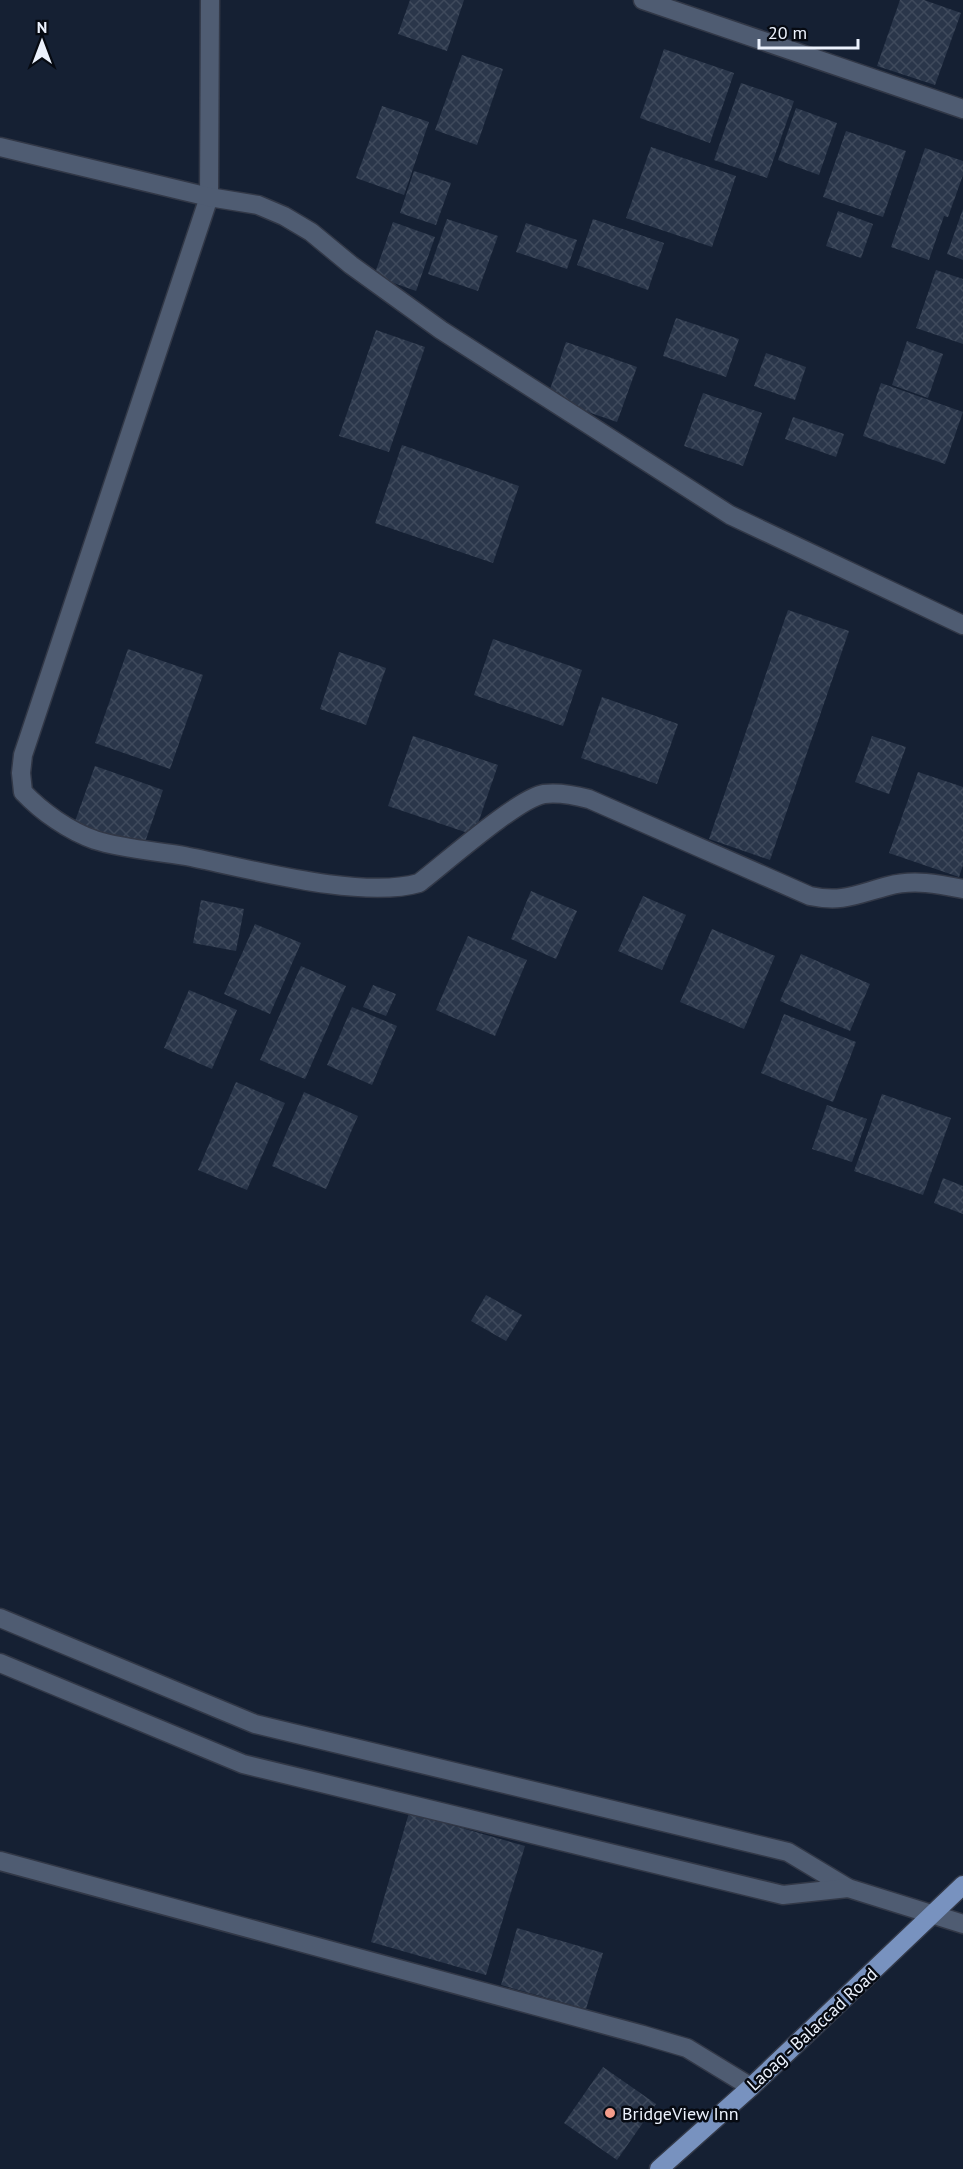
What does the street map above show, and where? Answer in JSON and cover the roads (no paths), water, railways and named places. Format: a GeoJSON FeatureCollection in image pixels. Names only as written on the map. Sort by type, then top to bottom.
{"type":"FeatureCollection","features":[{"type":"Feature","properties":{"kind":"main road","name":"Laoag - Balaccad Road"},"geometry":{"type":"LineString","coordinates":[[659,2169],[751,2087],[963,1885]]}},
{"type":"Feature","properties":{"kind":"street"},"geometry":{"type":"LineString","coordinates":[[210,0],[209,197],[23,755],[21,772],[23,792],[48,814],[95,840],[332,884],[385,889],[419,883],[518,805],[542,795],[566,794],[590,799],[810,896],[844,900],[889,885],[912,883],[938,884],[963,889]]}},
{"type":"Feature","properties":{"kind":"street"},"geometry":{"type":"LineString","coordinates":[[643,0],[963,109]]}},
{"type":"Feature","properties":{"kind":"street"},"geometry":{"type":"LineString","coordinates":[[0,147],[209,197],[258,205],[284,216],[311,232],[351,265],[441,330],[730,515],[963,625]]}},
{"type":"Feature","properties":{"kind":"street"},"geometry":{"type":"LineString","coordinates":[[0,1618],[255,1724],[788,1852],[848,1888],[963,1924]]}},
{"type":"Feature","properties":{"kind":"street"},"geometry":{"type":"LineString","coordinates":[[0,1663],[243,1764],[783,1895],[848,1888]]}},
{"type":"Feature","properties":{"kind":"street"},"geometry":{"type":"LineString","coordinates":[[0,1861],[687,2048],[751,2087]]}},
{"type":"Feature","properties":{"kind":"place","name":"BridgeView Inn"},"geometry":{"type":"Point","coordinates":[610,2113]}}]}
